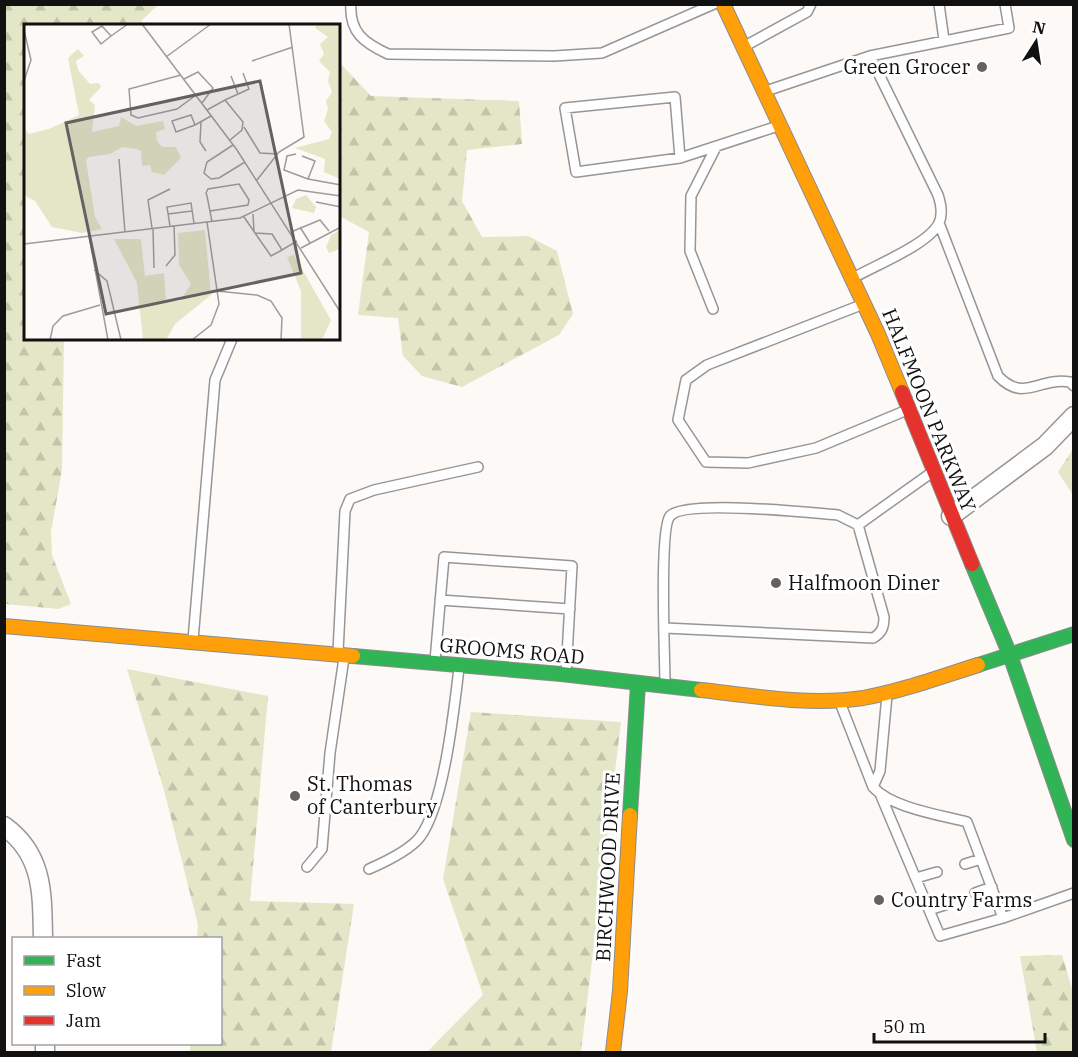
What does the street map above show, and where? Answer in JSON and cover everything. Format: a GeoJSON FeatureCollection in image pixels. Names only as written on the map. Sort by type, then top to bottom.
{"type":"FeatureCollection","features":[{"type":"Feature","properties":{"kind":"street","name":"HALFMOON PARKWAY"},"geometry":{"type":"LineString","coordinates":[[723,4],[864,304],[1010,655],[1072,834]]}},
{"type":"Feature","properties":{"kind":"street"},"geometry":{"type":"LineString","coordinates":[[951,516],[1045,446],[1074,416]]}},
{"type":"Feature","properties":{"kind":"street","name":"GROOMS ROAD"},"geometry":{"type":"LineString","coordinates":[[4,626],[566,675],[769,698],[838,699],[887,692],[1074,634]]}},
{"type":"Feature","properties":{"kind":"street","name":"BIRCHWOOD DRIVE"},"geometry":{"type":"LineString","coordinates":[[613,1053],[620,991],[638,684]]}},
{"type":"Feature","properties":{"kind":"street"},"geometry":{"type":"LineString","coordinates":[[4,826],[26,844],[42,885],[43,937]]}},
{"type":"Feature","properties":{"kind":"lane"},"geometry":{"type":"LineString","coordinates":[[351,4],[354,31],[368,45],[388,54],[554,56],[602,53],[714,4]]}},
{"type":"Feature","properties":{"kind":"lane"},"geometry":{"type":"LineString","coordinates":[[743,47],[807,12],[811,4]]}},
{"type":"Feature","properties":{"kind":"lane"},"geometry":{"type":"LineString","coordinates":[[939,4],[944,40]]}},
{"type":"Feature","properties":{"kind":"lane"},"geometry":{"type":"LineString","coordinates":[[764,92],[870,56],[1009,28],[1005,4]]}},
{"type":"Feature","properties":{"kind":"lane"},"geometry":{"type":"LineString","coordinates":[[852,278],[928,237],[939,223],[942,208],[938,195],[870,56]]}},
{"type":"Feature","properties":{"kind":"lane"},"geometry":{"type":"LineString","coordinates":[[680,158],[675,98],[565,108],[576,172],[680,158],[780,126]]}},
{"type":"Feature","properties":{"kind":"lane"},"geometry":{"type":"LineString","coordinates":[[712,309],[690,251],[692,196],[716,147]]}},
{"type":"Feature","properties":{"kind":"lane"},"geometry":{"type":"LineString","coordinates":[[939,223],[998,376],[1008,387],[1019,390],[1060,380],[1070,382],[1074,386]]}},
{"type":"Feature","properties":{"kind":"lane"},"geometry":{"type":"LineString","coordinates":[[864,304],[707,365],[686,380],[678,420],[706,462],[748,463],[816,448],[908,409]]}},
{"type":"Feature","properties":{"kind":"lane"},"geometry":{"type":"LineString","coordinates":[[193,642],[215,380],[232,340]]}},
{"type":"Feature","properties":{"kind":"lane"},"geometry":{"type":"LineString","coordinates":[[307,867],[321,849],[341,655],[345,511],[350,500],[374,490],[478,467]]}},
{"type":"Feature","properties":{"kind":"lane"},"geometry":{"type":"LineString","coordinates":[[858,525],[933,471]]}},
{"type":"Feature","properties":{"kind":"lane"},"geometry":{"type":"LineString","coordinates":[[665,628],[873,638],[884,626],[884,616],[858,525],[838,515],[703,507],[678,510],[670,516],[665,530],[665,628],[665,687]]}},
{"type":"Feature","properties":{"kind":"lane"},"geometry":{"type":"LineString","coordinates":[[435,663],[444,557],[572,567],[566,675]]}},
{"type":"Feature","properties":{"kind":"lane"},"geometry":{"type":"LineString","coordinates":[[440,600],[570,609]]}},
{"type":"Feature","properties":{"kind":"lane"},"geometry":{"type":"LineString","coordinates":[[369,869],[418,840],[430,821],[452,726],[460,666]]}},
{"type":"Feature","properties":{"kind":"lane"},"geometry":{"type":"LineString","coordinates":[[873,787],[880,771],[887,692]]}},
{"type":"Feature","properties":{"kind":"lane"},"geometry":{"type":"LineString","coordinates":[[838,699],[873,787],[881,796],[940,936],[1004,918],[1074,893]]}},
{"type":"Feature","properties":{"kind":"lane"},"geometry":{"type":"LineString","coordinates":[[881,796],[924,812],[967,822],[1004,918]]}},
{"type":"Feature","properties":{"kind":"lane"},"geometry":{"type":"LineString","coordinates":[[965,864],[981,859]]}},
{"type":"Feature","properties":{"kind":"lane"},"geometry":{"type":"LineString","coordinates":[[916,878],[937,872]]}},
{"type":"Feature","properties":{"kind":"lane"},"geometry":{"type":"LineString","coordinates":[[975,893],[992,887]]}},
{"type":"Feature","properties":{"kind":"lane"},"geometry":{"type":"LineString","coordinates":[[929,910],[948,904]]}},
{"type":"Feature","properties":{"kind":"green space"},"geometry":{"type":"Polygon","coordinates":[[[4,5],[158,5],[142,20],[141,24],[24,24],[24,340],[64,340],[62,470],[51,532],[52,555],[71,604],[59,609],[5,604],[4,5]]]}},
{"type":"Feature","properties":{"kind":"green space"},"geometry":{"type":"Polygon","coordinates":[[[340,63],[371,96],[519,101],[522,144],[467,150],[462,201],[482,237],[528,236],[557,251],[573,314],[559,335],[462,387],[422,376],[403,356],[398,318],[358,315],[369,232],[340,217],[340,63]]]}},
{"type":"Feature","properties":{"kind":"green space"},"geometry":{"type":"Polygon","coordinates":[[[1073,449],[1073,495],[1058,472],[1073,449]]]}},
{"type":"Feature","properties":{"kind":"green space"},"geometry":{"type":"Polygon","coordinates":[[[127,669],[268,696],[250,901],[354,904],[331,1052],[190,1052],[190,1045],[222,1045],[222,937],[197,937],[198,925],[164,790],[127,669]]]}},
{"type":"Feature","properties":{"kind":"green space"},"geometry":{"type":"Polygon","coordinates":[[[471,712],[621,722],[581,1052],[427,1052],[483,995],[443,879],[471,712]]]}},
{"type":"Feature","properties":{"kind":"green space"},"geometry":{"type":"Polygon","coordinates":[[[1062,955],[1073,992],[1073,1052],[1037,1052],[1020,956],[1062,955]]]}},
{"type":"Feature","properties":{"kind":"traffic: fast"},"geometry":{"type":"LineString","coordinates":[[972,564],[1010,655],[1074,840]]}},
{"type":"Feature","properties":{"kind":"traffic: fast"},"geometry":{"type":"LineString","coordinates":[[978,665],[1074,634]]}},
{"type":"Feature","properties":{"kind":"traffic: fast"},"geometry":{"type":"LineString","coordinates":[[353,656],[561,674],[701,690]]}},
{"type":"Feature","properties":{"kind":"traffic: fast"},"geometry":{"type":"LineString","coordinates":[[630,815],[638,684]]}},
{"type":"Feature","properties":{"kind":"traffic: slow"},"geometry":{"type":"LineString","coordinates":[[723,4],[878,334],[902,392]]}},
{"type":"Feature","properties":{"kind":"traffic: slow"},"geometry":{"type":"LineString","coordinates":[[4,626],[353,656]]}},
{"type":"Feature","properties":{"kind":"traffic: slow"},"geometry":{"type":"LineString","coordinates":[[701,690],[802,701],[843,700],[892,692],[978,665]]}},
{"type":"Feature","properties":{"kind":"traffic: slow"},"geometry":{"type":"LineString","coordinates":[[613,1052],[620,991],[630,815]]}},
{"type":"Feature","properties":{"kind":"traffic: jam"},"geometry":{"type":"LineString","coordinates":[[902,392],[972,564]]}},
{"type":"Feature","properties":{"kind":"place","name":"Green Grocer"},"geometry":{"type":"Point","coordinates":[982,67]}},
{"type":"Feature","properties":{"kind":"place","name":"Halfmoon Diner"},"geometry":{"type":"Point","coordinates":[776,583]}},
{"type":"Feature","properties":{"kind":"place","name":"St. Thomas of Canterbury"},"geometry":{"type":"Point","coordinates":[295,796]}},
{"type":"Feature","properties":{"kind":"place","name":"Country Farms"},"geometry":{"type":"Point","coordinates":[879,900]}}]}
